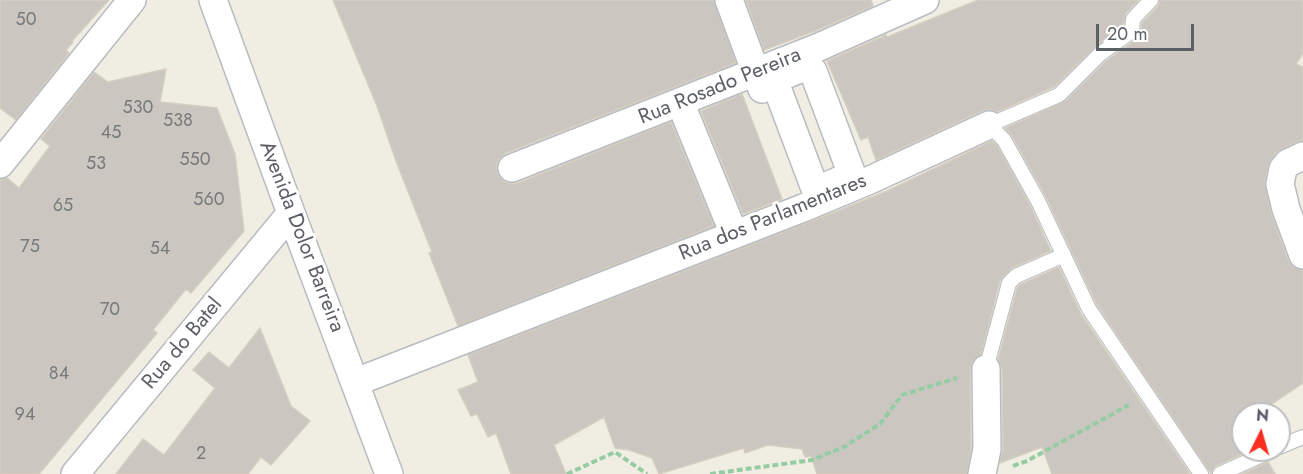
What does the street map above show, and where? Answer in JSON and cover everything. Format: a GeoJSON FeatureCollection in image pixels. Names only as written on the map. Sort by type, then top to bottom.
{"type":"FeatureCollection","features":[{"type":"Feature","properties":{"kind":"street"},"geometry":{"type":"LineString","coordinates":[[0,164],[132,0]]}},
{"type":"Feature","properties":{"kind":"street","name":"Avenida Dolor Barreira"},"geometry":{"type":"LineString","coordinates":[[213,0],[389,474]]}},
{"type":"Feature","properties":{"kind":"street"},"geometry":{"type":"LineString","coordinates":[[729,0],[766,78],[803,208]]}},
{"type":"Feature","properties":{"kind":"street","name":"Rua Rosado Pereira"},"geometry":{"type":"LineString","coordinates":[[512,168],[680,102],[766,78],[819,47],[925,0]]}},
{"type":"Feature","properties":{"kind":"street"},"geometry":{"type":"LineString","coordinates":[[819,47],[870,180]]}},
{"type":"Feature","properties":{"kind":"street"},"geometry":{"type":"LineString","coordinates":[[680,102],[734,234]]}},
{"type":"Feature","properties":{"kind":"street","name":"Rua dos Parlamentares"},"geometry":{"type":"LineString","coordinates":[[356,382],[803,208],[989,125]]}},
{"type":"Feature","properties":{"kind":"street"},"geometry":{"type":"LineString","coordinates":[[1293,163],[1280,184],[1281,194],[1303,255]]}},
{"type":"Feature","properties":{"kind":"street","name":"Rua do Batel"},"geometry":{"type":"LineString","coordinates":[[75,474],[291,213]]}},
{"type":"Feature","properties":{"kind":"street"},"geometry":{"type":"LineString","coordinates":[[982,474],[987,449],[986,369]]}},
{"type":"Feature","properties":{"kind":"lane","name":"Rua dos Parlamentares"},"geometry":{"type":"LineString","coordinates":[[989,125],[1059,95],[1100,54],[1132,31],[1133,18],[1151,0]]}},
{"type":"Feature","properties":{"kind":"lane"},"geometry":{"type":"LineString","coordinates":[[989,125],[1004,140],[1038,201],[1089,309],[1201,474]]}},
{"type":"Feature","properties":{"kind":"lane"},"geometry":{"type":"LineString","coordinates":[[986,369],[1009,283],[1016,276],[1064,255]]}},
{"type":"Feature","properties":{"kind":"lane"},"geometry":{"type":"LineString","coordinates":[[1220,474],[1246,462]]}},
{"type":"Feature","properties":{"kind":"path"},"geometry":{"type":"LineString","coordinates":[[710,474],[812,460],[844,447],[880,424],[902,395],[986,369]]}},
{"type":"Feature","properties":{"kind":"path"},"geometry":{"type":"LineString","coordinates":[[1010,467],[1097,424],[1148,394]]}},
{"type":"Feature","properties":{"kind":"path"},"geometry":{"type":"LineString","coordinates":[[567,474],[615,452],[646,474]]}},
{"type":"Feature","properties":{"kind":"building"},"geometry":{"type":"Polygon","coordinates":[[[0,0],[109,0],[72,41],[66,50],[69,53],[16,120],[0,108],[0,0]]]}},
{"type":"Feature","properties":{"kind":"building"},"geometry":{"type":"Polygon","coordinates":[[[333,0],[714,0],[736,63],[506,153],[499,159],[496,166],[503,181],[510,184],[518,183],[671,122],[714,226],[458,326],[429,253],[432,252],[377,106],[333,0]]]}},
{"type":"Feature","properties":{"kind":"building"},"geometry":{"type":"Polygon","coordinates":[[[746,0],[871,0],[873,6],[764,50],[746,0]]]}},
{"type":"Feature","properties":{"kind":"building"},"geometry":{"type":"Polygon","coordinates":[[[978,0],[1139,0],[1126,13],[1123,26],[1094,48],[1054,87],[997,112],[990,109],[982,111],[876,160],[868,137],[861,140],[827,61],[886,35],[887,37],[978,0]]]}},
{"type":"Feature","properties":{"kind":"building"},"geometry":{"type":"Polygon","coordinates":[[[1160,0],[1303,0],[1303,53],[1296,64],[1303,67],[1303,140],[1276,153],[1268,165],[1265,181],[1271,213],[1288,260],[1293,267],[1303,270],[1303,383],[1275,402],[1231,402],[1231,459],[1216,466],[1211,474],[1097,305],[1046,197],[1012,136],[1005,128],[1065,101],[1106,61],[1138,38],[1142,23],[1158,6],[1160,0]]]}},
{"type":"Feature","properties":{"kind":"building"},"geometry":{"type":"Polygon","coordinates":[[[166,69],[160,102],[217,108],[235,154],[244,231],[191,293],[186,289],[153,330],[157,333],[39,474],[0,474],[0,179],[7,178],[19,188],[50,146],[41,139],[94,72],[108,82],[166,69]]]}},
{"type":"Feature","properties":{"kind":"building"},"geometry":{"type":"Polygon","coordinates":[[[742,94],[782,199],[743,214],[701,111],[742,94]]]}},
{"type":"Feature","properties":{"kind":"building"},"geometry":{"type":"Polygon","coordinates":[[[992,141],[997,145],[1030,205],[1051,251],[1012,268],[1000,281],[981,355],[973,361],[970,369],[971,448],[967,474],[817,474],[811,456],[805,457],[802,449],[768,445],[745,453],[744,448],[659,474],[652,458],[615,448],[604,417],[554,445],[566,474],[511,474],[496,433],[488,437],[477,414],[471,416],[458,390],[478,382],[468,355],[887,191],[992,141]]]}},
{"type":"Feature","properties":{"kind":"building"},"geometry":{"type":"Polygon","coordinates":[[[1059,267],[1081,314],[1190,474],[1052,474],[1042,447],[1000,463],[1003,449],[1002,369],[998,359],[1017,288],[1059,267]]]}},
{"type":"Feature","properties":{"kind":"building"},"geometry":{"type":"Polygon","coordinates":[[[260,328],[291,406],[310,421],[271,465],[261,457],[248,474],[116,474],[143,439],[164,455],[215,388],[193,370],[209,352],[229,368],[260,328]]]}},
{"type":"Feature","properties":{"kind":"building"},"geometry":{"type":"Polygon","coordinates":[[[1268,462],[1275,474],[1242,474],[1268,462]]]}}]}
